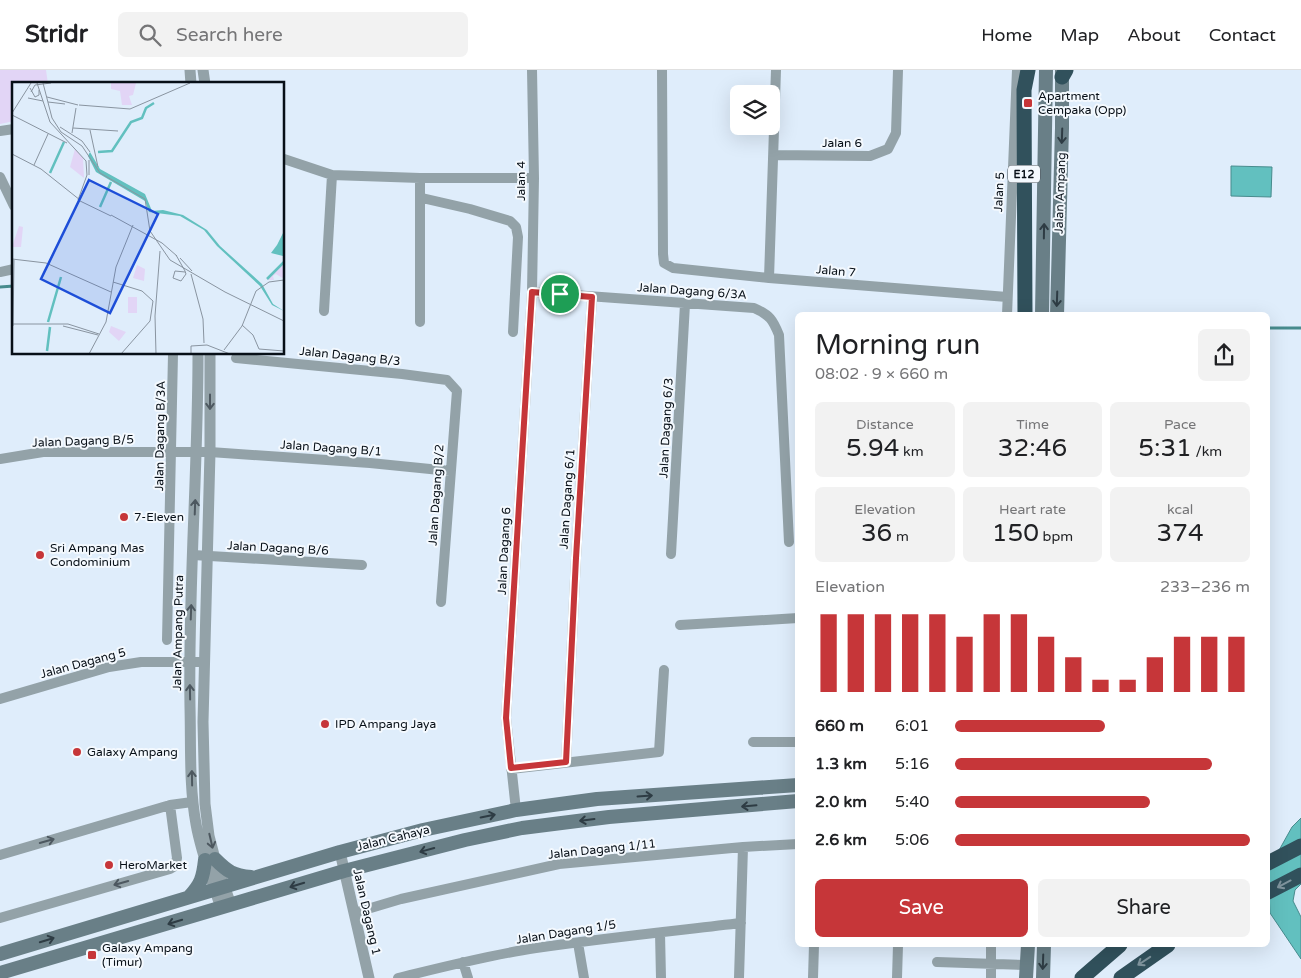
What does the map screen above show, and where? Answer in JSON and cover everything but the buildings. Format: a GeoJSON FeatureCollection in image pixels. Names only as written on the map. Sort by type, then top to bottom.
{"type":"FeatureCollection","features":[{"type":"Feature","properties":{"kind":"highway","name":"E12"},"geometry":{"type":"LineString","coordinates":[[1025,312],[1024,90],[1028,70]]}},
{"type":"Feature","properties":{"kind":"highway"},"geometry":{"type":"LineString","coordinates":[[1270,862],[1301,846]]}},
{"type":"Feature","properties":{"kind":"highway"},"geometry":{"type":"LineString","coordinates":[[1270,891],[1301,875]]}},
{"type":"Feature","properties":{"kind":"highway"},"geometry":{"type":"LineString","coordinates":[[1082,978],[1118,947]]}},
{"type":"Feature","properties":{"kind":"highway"},"geometry":{"type":"LineString","coordinates":[[1121,978],[1165,947]]}},
{"type":"Feature","properties":{"kind":"main road","name":"Jalan Ampang"},"geometry":{"type":"LineString","coordinates":[[1042,312],[1046,70]]}},
{"type":"Feature","properties":{"kind":"main road","name":"Jalan Ampang"},"geometry":{"type":"LineString","coordinates":[[1057,312],[1063,72]]}},
{"type":"Feature","properties":{"kind":"main road","name":"Jalan Cahaya"},"geometry":{"type":"LineString","coordinates":[[0,954],[340,852],[423,830],[516,810],[596,799],[795,785]]}},
{"type":"Feature","properties":{"kind":"main road","name":"Jalan Cahaya"},"geometry":{"type":"LineString","coordinates":[[0,973],[344,871],[465,840],[522,828],[609,817],[795,802]]}},
{"type":"Feature","properties":{"kind":"main road"},"geometry":{"type":"LineString","coordinates":[[188,898],[198,888],[210,860],[238,876],[257,877]]}},
{"type":"Feature","properties":{"kind":"main road"},"geometry":{"type":"LineString","coordinates":[[1027,971],[1028,947]]}},
{"type":"Feature","properties":{"kind":"main road"},"geometry":{"type":"LineString","coordinates":[[1043,978],[1044,947]]}},
{"type":"Feature","properties":{"kind":"street","name":"Jalan 4"},"geometry":{"type":"LineString","coordinates":[[532,70],[534,178],[532,292]]}},
{"type":"Feature","properties":{"kind":"street","name":"Jalan 7"},"geometry":{"type":"LineString","coordinates":[[662,70],[664,263],[673,268],[769,278],[1007,297]]}},
{"type":"Feature","properties":{"kind":"street"},"geometry":{"type":"LineString","coordinates":[[769,278],[776,70]]}},
{"type":"Feature","properties":{"kind":"street","name":"Jalan 6"},"geometry":{"type":"LineString","coordinates":[[774,155],[870,156],[888,149],[896,133],[898,70]]}},
{"type":"Feature","properties":{"kind":"street","name":"Jalan 5"},"geometry":{"type":"LineString","coordinates":[[1007,312],[1017,70]]}},
{"type":"Feature","properties":{"kind":"street"},"geometry":{"type":"LineString","coordinates":[[285,159],[332,175],[420,178],[534,178]]}},
{"type":"Feature","properties":{"kind":"street"},"geometry":{"type":"LineString","coordinates":[[324,311],[332,175]]}},
{"type":"Feature","properties":{"kind":"street"},"geometry":{"type":"LineString","coordinates":[[0,177],[12,202]]}},
{"type":"Feature","properties":{"kind":"street"},"geometry":{"type":"LineString","coordinates":[[420,178],[422,198],[420,322]]}},
{"type":"Feature","properties":{"kind":"street"},"geometry":{"type":"LineString","coordinates":[[422,198],[510,221],[516,227],[518,237],[513,332]]}},
{"type":"Feature","properties":{"kind":"street","name":"Jalan Dagang 6/3A"},"geometry":{"type":"LineString","coordinates":[[532,292],[754,308],[764,312],[773,320],[779,335],[790,542]]}},
{"type":"Feature","properties":{"kind":"street","name":"Jalan Dagang 6"},"geometry":{"type":"LineString","coordinates":[[516,810],[506,718],[532,292]]}},
{"type":"Feature","properties":{"kind":"street","name":"Jalan Dagang 6/1"},"geometry":{"type":"LineString","coordinates":[[566,762],[592,297]]}},
{"type":"Feature","properties":{"kind":"street","name":"Jalan Dagang 6/3"},"geometry":{"type":"LineString","coordinates":[[671,554],[685,304]]}},
{"type":"Feature","properties":{"kind":"street","name":"Jalan Dagang B/3A"},"geometry":{"type":"LineString","coordinates":[[167,640],[174,355]]}},
{"type":"Feature","properties":{"kind":"street","name":"Jalan Ampang Putra"},"geometry":{"type":"LineString","coordinates":[[198,355],[189,661],[192,802],[196,826],[226,906]]}},
{"type":"Feature","properties":{"kind":"street","name":"Jalan Ampang Putra"},"geometry":{"type":"LineString","coordinates":[[210,355],[210,452],[203,722],[205,804],[210,860]]}},
{"type":"Feature","properties":{"kind":"street","name":"Jalan Dagang B/3"},"geometry":{"type":"LineString","coordinates":[[236,358],[446,380],[457,391]]}},
{"type":"Feature","properties":{"kind":"street","name":"Jalan Dagang B/2"},"geometry":{"type":"LineString","coordinates":[[441,602],[457,391]]}},
{"type":"Feature","properties":{"kind":"street","name":"Jalan Dagang B/5"},"geometry":{"type":"LineString","coordinates":[[0,458],[43,452],[196,452]]}},
{"type":"Feature","properties":{"kind":"street","name":"Jalan Dagang B/1"},"geometry":{"type":"LineString","coordinates":[[196,452],[370,463],[450,471]]}},
{"type":"Feature","properties":{"kind":"street","name":"Jalan Dagang B/6"},"geometry":{"type":"LineString","coordinates":[[193,555],[362,565]]}},
{"type":"Feature","properties":{"kind":"street"},"geometry":{"type":"LineString","coordinates":[[680,625],[795,618]]}},
{"type":"Feature","properties":{"kind":"street","name":"Jalan Dagang 5"},"geometry":{"type":"LineString","coordinates":[[0,699],[108,667],[141,662],[205,662]]}},
{"type":"Feature","properties":{"kind":"street"},"geometry":{"type":"LineString","coordinates":[[511,768],[659,752],[664,670]]}},
{"type":"Feature","properties":{"kind":"street"},"geometry":{"type":"LineString","coordinates":[[752,742],[795,742]]}},
{"type":"Feature","properties":{"kind":"street"},"geometry":{"type":"LineString","coordinates":[[0,855],[170,805],[192,802]]}},
{"type":"Feature","properties":{"kind":"street"},"geometry":{"type":"LineString","coordinates":[[0,918],[175,866],[177,858],[170,805]]}},
{"type":"Feature","properties":{"kind":"street","name":"Jalan Dagang 1/11"},"geometry":{"type":"LineString","coordinates":[[354,913],[401,899],[559,864],[743,847],[795,844]]}},
{"type":"Feature","properties":{"kind":"street"},"geometry":{"type":"LineString","coordinates":[[739,978],[743,847]]}},
{"type":"Feature","properties":{"kind":"street","name":"Jalan Dagang 1"},"geometry":{"type":"LineString","coordinates":[[340,852],[368,978]]}},
{"type":"Feature","properties":{"kind":"street","name":"Jalan Dagang 1/5"},"geometry":{"type":"LineString","coordinates":[[398,978],[463,962],[535,948],[613,937],[741,923]]}},
{"type":"Feature","properties":{"kind":"street"},"geometry":{"type":"LineString","coordinates":[[660,933],[661,978]]}},
{"type":"Feature","properties":{"kind":"street"},"geometry":{"type":"LineString","coordinates":[[578,943],[584,978]]}},
{"type":"Feature","properties":{"kind":"street"},"geometry":{"type":"LineString","coordinates":[[813,978],[814,947]]}},
{"type":"Feature","properties":{"kind":"street"},"geometry":{"type":"LineString","coordinates":[[897,978],[898,947]]}},
{"type":"Feature","properties":{"kind":"street"},"geometry":{"type":"LineString","coordinates":[[991,947],[991,978]]}},
{"type":"Feature","properties":{"kind":"street"},"geometry":{"type":"LineString","coordinates":[[463,962],[468,978]]}},
{"type":"Feature","properties":{"kind":"street"},"geometry":{"type":"LineString","coordinates":[[936,962],[991,964],[1027,971]]}},
{"type":"Feature","properties":{"kind":"shaded area"},"geometry":{"type":"Polygon","coordinates":[[[0,70],[46,70],[48,82],[12,82],[12,121],[0,124],[0,70]]]}},
{"type":"Feature","properties":{"kind":"shaded area"},"geometry":{"type":"Polygon","coordinates":[[[1231,166],[1272,167],[1271,197],[1231,196],[1231,166]]]}},
{"type":"Feature","properties":{"kind":"shaded area"},"geometry":{"type":"Polygon","coordinates":[[[1301,818],[1301,884],[1295,890],[1293,901],[1301,917],[1301,959],[1270,913],[1270,866],[1292,827],[1301,818]]]}},
{"type":"Feature","properties":{"kind":"waterway"},"geometry":{"type":"LineString","coordinates":[[0,287],[12,286]]}},
{"type":"Feature","properties":{"kind":"waterway"},"geometry":{"type":"LineString","coordinates":[[1270,328],[1301,328]]}},
{"type":"Feature","properties":{"kind":"place","name":"Apartment Cempaka (Opp)"},"geometry":{"type":"Point","coordinates":[1028,103]}},
{"type":"Feature","properties":{"kind":"place","name":"7-Eleven"},"geometry":{"type":"Point","coordinates":[124,517]}},
{"type":"Feature","properties":{"kind":"place","name":"Sri Ampang Mas Condominium"},"geometry":{"type":"Point","coordinates":[40,555]}},
{"type":"Feature","properties":{"kind":"place","name":"IPD Ampang Jaya"},"geometry":{"type":"Point","coordinates":[325,724]}},
{"type":"Feature","properties":{"kind":"place","name":"Galaxy Ampang"},"geometry":{"type":"Point","coordinates":[77,752]}},
{"type":"Feature","properties":{"kind":"place","name":"HeroMarket"},"geometry":{"type":"Point","coordinates":[109,865]}},
{"type":"Feature","properties":{"kind":"place","name":"Galaxy Ampang (Timur)"},"geometry":{"type":"Point","coordinates":[92,955]}},
{"type":"Feature","properties":{"kind":"route"},"geometry":{"type":"LineString","coordinates":[[532,292],[560,294],[592,297],[566,762],[511,768],[506,718],[532,292]]}}]}
